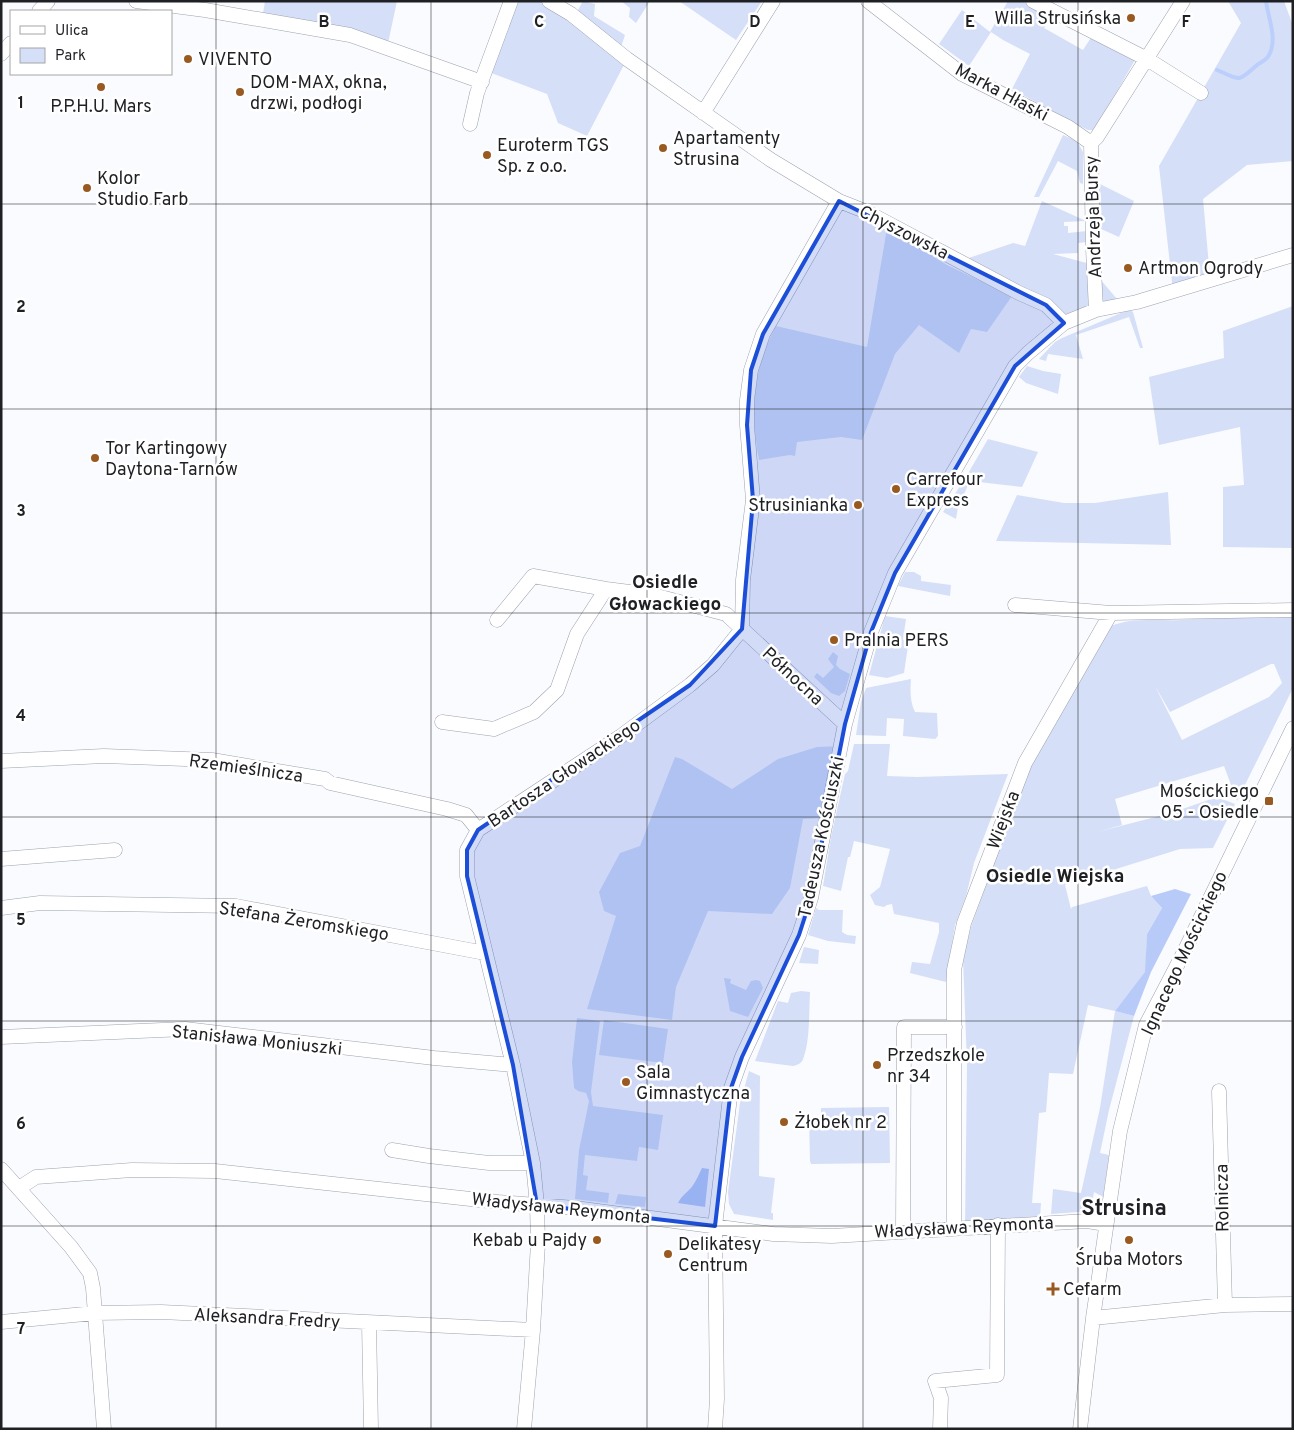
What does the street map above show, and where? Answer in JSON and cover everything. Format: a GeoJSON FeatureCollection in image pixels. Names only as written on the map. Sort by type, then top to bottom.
{"type":"FeatureCollection","features":[{"type":"Feature","properties":{"kind":"street"},"geometry":{"type":"LineString","coordinates":[[136,1],[206,6],[350,35],[482,82]]}},
{"type":"Feature","properties":{"kind":"street"},"geometry":{"type":"LineString","coordinates":[[470,124],[482,82],[511,1]]}},
{"type":"Feature","properties":{"kind":"street","name":"Chyszowska"},"geometry":{"type":"LineString","coordinates":[[549,1],[571,14],[627,59],[771,160],[839,200],[867,212],[1019,293],[1046,305],[1064,323]]}},
{"type":"Feature","properties":{"kind":"street"},"geometry":{"type":"LineString","coordinates":[[703,113],[773,1]]}},
{"type":"Feature","properties":{"kind":"street","name":"Marka Hłaski"},"geometry":{"type":"LineString","coordinates":[[868,1],[962,74],[1068,128],[1091,143]]}},
{"type":"Feature","properties":{"kind":"street"},"geometry":{"type":"LineString","coordinates":[[1033,1],[1147,59],[1201,93]]}},
{"type":"Feature","properties":{"kind":"street","name":"Andrzeja Bursy"},"geometry":{"type":"LineString","coordinates":[[1096,310],[1091,143],[1097,137],[1184,1]]}},
{"type":"Feature","properties":{"kind":"street"},"geometry":{"type":"LineString","coordinates":[[1,54],[10,44]]}},
{"type":"Feature","properties":{"kind":"street"},"geometry":{"type":"LineString","coordinates":[[742,629],[743,580],[752,500],[747,425],[747,400],[751,370],[763,334],[839,200]]}},
{"type":"Feature","properties":{"kind":"street"},"geometry":{"type":"LineString","coordinates":[[1064,323],[1096,310],[1137,302],[1293,255]]}},
{"type":"Feature","properties":{"kind":"street","name":"Tadeusza Kościuszki"},"geometry":{"type":"LineString","coordinates":[[714,1429],[717,1399],[715,1226],[731,1088],[742,1057],[799,936],[808,908],[821,852],[845,724],[871,632],[895,573],[1016,366],[1028,353],[1064,323]]}},
{"type":"Feature","properties":{"kind":"street","name":"Północna"},"geometry":{"type":"LineString","coordinates":[[497,620],[533,576],[653,595],[726,614],[845,724]]}},
{"type":"Feature","properties":{"kind":"street"},"geometry":{"type":"LineString","coordinates":[[442,722],[494,729],[534,712],[557,690],[577,634],[606,589]]}},
{"type":"Feature","properties":{"kind":"street"},"geometry":{"type":"LineString","coordinates":[[1015,605],[1111,613],[1293,610]]}},
{"type":"Feature","properties":{"kind":"street","name":"Wiejska"},"geometry":{"type":"LineString","coordinates":[[954,1228],[954,970],[964,923],[1025,763],[1111,613]]}},
{"type":"Feature","properties":{"kind":"street","name":"Bartosza Głowackiego"},"geometry":{"type":"LineString","coordinates":[[524,1429],[533,1330],[538,1243],[537,1206],[532,1163],[513,1065],[467,876],[467,850],[478,830],[621,736],[690,685],[713,665],[742,629]]}},
{"type":"Feature","properties":{"kind":"street","name":"Ignacego Mościckiego"},"geometry":{"type":"LineString","coordinates":[[1080,1429],[1093,1318],[1120,1131],[1146,1025],[1183,954],[1293,728]]}},
{"type":"Feature","properties":{"kind":"street","name":"Rzemieślnicza"},"geometry":{"type":"LineString","coordinates":[[1,761],[104,756],[212,760],[325,779],[330,783],[447,809],[466,815],[478,830]]}},
{"type":"Feature","properties":{"kind":"street"},"geometry":{"type":"LineString","coordinates":[[1,859],[115,850]]}},
{"type":"Feature","properties":{"kind":"street","name":"Stefana Żeromskiego"},"geometry":{"type":"LineString","coordinates":[[1,908],[40,903],[236,906],[485,953]]}},
{"type":"Feature","properties":{"kind":"street"},"geometry":{"type":"LineString","coordinates":[[903,1230],[904,1027],[955,1027]]}},
{"type":"Feature","properties":{"kind":"street","name":"Stanisława Moniuszki"},"geometry":{"type":"LineString","coordinates":[[1,1037],[185,1029],[434,1058],[513,1065]]}},
{"type":"Feature","properties":{"kind":"street","name":"Rolnicza"},"geometry":{"type":"LineString","coordinates":[[1219,1091],[1225,1305]]}},
{"type":"Feature","properties":{"kind":"street"},"geometry":{"type":"LineString","coordinates":[[392,1150],[489,1163],[532,1163]]}},
{"type":"Feature","properties":{"kind":"street"},"geometry":{"type":"LineString","coordinates":[[1,1169],[71,1247],[90,1274],[93,1288],[104,1429]]}},
{"type":"Feature","properties":{"kind":"street","name":"Władysława Reymonta"},"geometry":{"type":"LineString","coordinates":[[19,1188],[36,1177],[132,1170],[216,1171],[537,1206],[575,1208],[773,1234],[832,1236],[903,1230],[1087,1221],[1106,1224]]}},
{"type":"Feature","properties":{"kind":"street"},"geometry":{"type":"LineString","coordinates":[[940,1429],[940,1398],[935,1381],[996,1375],[998,1225]]}},
{"type":"Feature","properties":{"kind":"street"},"geometry":{"type":"LineString","coordinates":[[1093,1318],[1225,1305],[1293,1304]]}},
{"type":"Feature","properties":{"kind":"street","name":"Aleksandra Fredry"},"geometry":{"type":"LineString","coordinates":[[1,1322],[95,1313],[161,1312],[533,1330]]}},
{"type":"Feature","properties":{"kind":"street"},"geometry":{"type":"LineString","coordinates":[[369,1323],[371,1429]]}},
{"type":"Feature","properties":{"kind":"highlighted area"},"geometry":{"type":"Polygon","coordinates":[[[839,201],[1046,305],[1064,323],[1015,366],[895,573],[871,632],[845,724],[811,898],[799,935],[742,1057],[731,1088],[715,1226],[537,1205],[513,1065],[467,876],[467,850],[478,830],[690,685],[742,629],[753,500],[747,425],[751,370],[763,334],[839,201]]]}},
{"type":"Feature","properties":{"kind":"green space"},"geometry":{"type":"Polygon","coordinates":[[[265,1],[397,1],[387,48],[262,20],[265,1]]]}},
{"type":"Feature","properties":{"kind":"green space"},"geometry":{"type":"Polygon","coordinates":[[[511,1],[549,1],[627,59],[587,136],[558,123],[547,94],[486,71],[511,1]]]}},
{"type":"Feature","properties":{"kind":"green space"},"geometry":{"type":"Polygon","coordinates":[[[583,1],[595,4],[594,16],[625,35],[621,47],[580,15],[578,10],[583,1]]]}},
{"type":"Feature","properties":{"kind":"green space"},"geometry":{"type":"Polygon","coordinates":[[[621,1],[650,1],[636,23],[629,17],[630,8],[621,1]]]}},
{"type":"Feature","properties":{"kind":"green space"},"geometry":{"type":"Polygon","coordinates":[[[679,1],[762,1],[736,40],[679,1]]]}},
{"type":"Feature","properties":{"kind":"green space"},"geometry":{"type":"Polygon","coordinates":[[[1008,1],[1022,1],[1050,16],[1044,28],[1083,50],[1092,36],[1135,60],[1093,130],[1088,130],[1078,125],[1012,89],[1030,54],[991,32],[969,66],[939,44],[962,10],[990,32],[1008,1]]]}},
{"type":"Feature","properties":{"kind":"green space"},"geometry":{"type":"Polygon","coordinates":[[[1228,1],[1284,1],[1293,26],[1293,161],[1247,165],[1203,199],[1210,277],[1173,291],[1159,166],[1241,23],[1228,1]]]}},
{"type":"Feature","properties":{"kind":"green space"},"geometry":{"type":"Polygon","coordinates":[[[1063,135],[1077,141],[1083,152],[1083,184],[1080,183],[1077,171],[1058,161],[1039,197],[1034,197],[1063,135]]]}},
{"type":"Feature","properties":{"kind":"green space"},"geometry":{"type":"Polygon","coordinates":[[[1100,184],[1134,201],[1119,237],[1101,229],[1100,184]]]}},
{"type":"Feature","properties":{"kind":"green space"},"geometry":{"type":"Polygon","coordinates":[[[1042,201],[1086,221],[1064,222],[1064,226],[1068,226],[1068,233],[1087,231],[1087,242],[1078,243],[1078,253],[1053,254],[1094,265],[1095,273],[1122,305],[1064,323],[960,261],[1013,243],[1025,246],[1042,201]]]}},
{"type":"Feature","properties":{"kind":"green space"},"geometry":{"type":"Polygon","coordinates":[[[887,228],[947,265],[1012,296],[987,332],[971,329],[959,353],[919,325],[895,354],[862,440],[841,437],[797,442],[795,456],[790,455],[759,460],[754,420],[755,394],[763,355],[776,326],[867,347],[887,228]]]}},
{"type":"Feature","properties":{"kind":"green space"},"geometry":{"type":"Polygon","coordinates":[[[1293,306],[1293,548],[1223,547],[1223,487],[1244,485],[1240,427],[1159,445],[1149,377],[1224,358],[1223,331],[1293,306]]]}},
{"type":"Feature","properties":{"kind":"green space"},"geometry":{"type":"Polygon","coordinates":[[[1130,310],[1133,312],[1143,348],[1140,348],[1129,317],[1076,335],[1083,359],[1048,354],[1046,361],[1039,359],[1055,342],[1062,338],[1130,310]]]}},
{"type":"Feature","properties":{"kind":"green space"},"geometry":{"type":"Polygon","coordinates":[[[1027,366],[1061,374],[1058,394],[1026,383],[1019,377],[1027,366]]]}},
{"type":"Feature","properties":{"kind":"green space"},"geometry":{"type":"Polygon","coordinates":[[[988,439],[1038,452],[1022,487],[970,481],[958,507],[956,519],[943,512],[988,439]]]}},
{"type":"Feature","properties":{"kind":"green space"},"geometry":{"type":"Polygon","coordinates":[[[1168,492],[1171,545],[996,541],[1017,495],[1064,503],[1095,503],[1168,492]]]}},
{"type":"Feature","properties":{"kind":"green space"},"geometry":{"type":"Polygon","coordinates":[[[905,572],[914,572],[921,576],[921,581],[951,585],[950,596],[898,586],[905,572]]]}},
{"type":"Feature","properties":{"kind":"green space"},"geometry":{"type":"Polygon","coordinates":[[[1293,610],[1293,688],[1237,801],[1224,766],[1115,799],[1122,825],[1097,832],[1171,813],[1217,797],[1235,804],[1213,848],[1180,849],[1065,885],[1071,909],[1072,907],[1147,886],[1151,896],[1162,908],[1147,934],[1146,972],[1115,1011],[1088,1005],[1073,1074],[1049,1073],[1046,1112],[1039,1113],[1032,1203],[1041,1203],[1040,1219],[965,1227],[967,1065],[963,958],[971,927],[1028,771],[1111,626],[1136,620],[1180,620],[1293,610]],[[1274,664],[1170,712],[1155,686],[1182,740],[1269,697],[1282,683],[1274,664]]]}},
{"type":"Feature","properties":{"kind":"green space"},"geometry":{"type":"Polygon","coordinates":[[[885,616],[906,619],[903,639],[908,646],[904,673],[887,678],[869,675],[885,616]]]}},
{"type":"Feature","properties":{"kind":"green space"},"geometry":{"type":"Polygon","coordinates":[[[833,652],[838,656],[836,665],[850,674],[845,691],[839,696],[831,693],[814,677],[817,673],[823,678],[834,667],[828,659],[833,652]]]}},
{"type":"Feature","properties":{"kind":"green space"},"geometry":{"type":"Polygon","coordinates":[[[911,679],[911,696],[915,712],[937,713],[938,736],[935,739],[903,736],[904,719],[887,718],[886,736],[856,735],[861,702],[866,688],[911,679]]]}},
{"type":"Feature","properties":{"kind":"green space"},"geometry":{"type":"Polygon","coordinates":[[[854,744],[890,744],[887,776],[1008,774],[974,863],[966,896],[955,925],[946,982],[910,973],[912,962],[930,964],[939,932],[939,923],[894,914],[892,904],[884,907],[875,905],[870,895],[880,887],[890,849],[854,841],[850,857],[848,857],[841,891],[823,886],[831,837],[845,774],[848,771],[854,744]]]}},
{"type":"Feature","properties":{"kind":"green space"},"geometry":{"type":"Polygon","coordinates":[[[841,746],[827,818],[803,819],[790,888],[772,914],[708,911],[676,987],[672,1020],[587,1009],[616,916],[604,911],[599,892],[620,853],[640,846],[675,757],[682,759],[732,789],[778,759],[817,747],[841,746]]]}},
{"type":"Feature","properties":{"kind":"green space"},"geometry":{"type":"Polygon","coordinates":[[[816,908],[819,910],[843,910],[842,932],[847,935],[856,936],[855,944],[828,941],[808,935],[816,908]]]}},
{"type":"Feature","properties":{"kind":"green space"},"geometry":{"type":"Polygon","coordinates":[[[804,947],[819,950],[818,964],[799,963],[804,947]]]}},
{"type":"Feature","properties":{"kind":"green space"},"geometry":{"type":"Polygon","coordinates":[[[724,978],[731,979],[730,983],[746,990],[751,981],[760,981],[763,988],[748,1017],[730,1011],[724,978]]]}},
{"type":"Feature","properties":{"kind":"green space"},"geometry":{"type":"Polygon","coordinates":[[[810,992],[808,1033],[803,1060],[793,1066],[755,1061],[778,1001],[788,1003],[791,993],[810,992]]]}},
{"type":"Feature","properties":{"kind":"green space"},"geometry":{"type":"Polygon","coordinates":[[[1115,1011],[1134,1016],[1109,1110],[1100,1153],[1109,1155],[1103,1197],[1094,1192],[1091,1211],[1051,1214],[1053,1189],[1081,1193],[1100,1108],[1115,1011]]]}},
{"type":"Feature","properties":{"kind":"green space"},"geometry":{"type":"Polygon","coordinates":[[[577,1018],[600,1021],[591,1092],[593,1106],[663,1115],[658,1150],[639,1147],[637,1161],[585,1155],[583,1175],[588,1176],[586,1190],[609,1193],[608,1203],[575,1199],[579,1150],[589,1101],[586,1093],[574,1088],[572,1062],[577,1018]]]}},
{"type":"Feature","properties":{"kind":"green space"},"geometry":{"type":"Polygon","coordinates":[[[604,1020],[668,1029],[663,1063],[599,1055],[604,1020]]]}},
{"type":"Feature","properties":{"kind":"green space"},"geometry":{"type":"Polygon","coordinates":[[[749,1071],[760,1076],[759,1176],[775,1178],[771,1213],[773,1213],[773,1220],[734,1214],[729,1204],[728,1192],[740,1103],[749,1071]]]}},
{"type":"Feature","properties":{"kind":"green space"},"geometry":{"type":"Polygon","coordinates":[[[889,1107],[890,1163],[811,1164],[809,1118],[821,1118],[821,1108],[889,1107]]]}},
{"type":"Feature","properties":{"kind":"green space"},"geometry":{"type":"Polygon","coordinates":[[[618,1194],[646,1197],[645,1207],[615,1204],[618,1194]]]}},
{"type":"Feature","properties":{"kind":"shaded area"},"geometry":{"type":"Polygon","coordinates":[[[1175,889],[1191,894],[1151,972],[1134,1016],[1115,1011],[1145,972],[1147,934],[1162,908],[1151,896],[1175,889]]]}},
{"type":"Feature","properties":{"kind":"shaded area"},"geometry":{"type":"Polygon","coordinates":[[[702,1168],[709,1169],[705,1207],[678,1203],[693,1185],[702,1168]]]}},
{"type":"Feature","properties":{"kind":"waterway"},"geometry":{"type":"LineString","coordinates":[[1217,70],[1235,78],[1242,77],[1268,57],[1272,49],[1273,35],[1266,1]]}},
{"type":"Feature","properties":{"kind":"place","name":"Willa Strusińska"},"geometry":{"type":"Point","coordinates":[1131,18]}},
{"type":"Feature","properties":{"kind":"place","name":"VIVENTO"},"geometry":{"type":"Point","coordinates":[188,59]}},
{"type":"Feature","properties":{"kind":"place","name":"P.P.H.U. Mars"},"geometry":{"type":"Point","coordinates":[101,87]}},
{"type":"Feature","properties":{"kind":"place","name":"DOM-MAX, okna, drzwi, podłogi"},"geometry":{"type":"Point","coordinates":[240,92]}},
{"type":"Feature","properties":{"kind":"place","name":"Apartamenty Strusina"},"geometry":{"type":"Point","coordinates":[663,148]}},
{"type":"Feature","properties":{"kind":"place","name":"Euroterm TGS Sp. z o.o."},"geometry":{"type":"Point","coordinates":[487,155]}},
{"type":"Feature","properties":{"kind":"place","name":"Kolor Studio Farb"},"geometry":{"type":"Point","coordinates":[87,188]}},
{"type":"Feature","properties":{"kind":"place","name":"Artmon Ogrody"},"geometry":{"type":"Point","coordinates":[1128,268]}},
{"type":"Feature","properties":{"kind":"place","name":"Tor Kartingowy Daytona-Tarnów"},"geometry":{"type":"Point","coordinates":[95,458]}},
{"type":"Feature","properties":{"kind":"place","name":"Carrefour Express"},"geometry":{"type":"Point","coordinates":[896,489]}},
{"type":"Feature","properties":{"kind":"place","name":"Strusinianka"},"geometry":{"type":"Point","coordinates":[858,505]}},
{"type":"Feature","properties":{"kind":"place","name":"Pralnia PERS"},"geometry":{"type":"Point","coordinates":[834,640]}},
{"type":"Feature","properties":{"kind":"place","name":"Mościckiego 05 - Osiedle"},"geometry":{"type":"Point","coordinates":[1269,801]}},
{"type":"Feature","properties":{"kind":"place","name":"Przedszkole nr 34"},"geometry":{"type":"Point","coordinates":[877,1065]}},
{"type":"Feature","properties":{"kind":"place","name":"Sala Gimnastyczna"},"geometry":{"type":"Point","coordinates":[626,1082]}},
{"type":"Feature","properties":{"kind":"place","name":"Żłobek nr 2"},"geometry":{"type":"Point","coordinates":[784,1122]}},
{"type":"Feature","properties":{"kind":"place","name":"Kebab u Pajdy"},"geometry":{"type":"Point","coordinates":[597,1240]}},
{"type":"Feature","properties":{"kind":"place","name":"Śruba Motors"},"geometry":{"type":"Point","coordinates":[1129,1240]}},
{"type":"Feature","properties":{"kind":"place","name":"Delikatesy Centrum"},"geometry":{"type":"Point","coordinates":[668,1254]}},
{"type":"Feature","properties":{"kind":"place","name":"Cefarm"},"geometry":{"type":"Point","coordinates":[1053,1289]}},
{"type":"Feature","properties":{"kind":"district","name":"Osiedle Głowackiego"},"geometry":{"type":"Point","coordinates":[665,592]}},
{"type":"Feature","properties":{"kind":"district","name":"Osiedle Wiejska"},"geometry":{"type":"Point","coordinates":[1055,875]}},
{"type":"Feature","properties":{"kind":"district","name":"Strusina"},"geometry":{"type":"Point","coordinates":[1124,1207]}}]}
